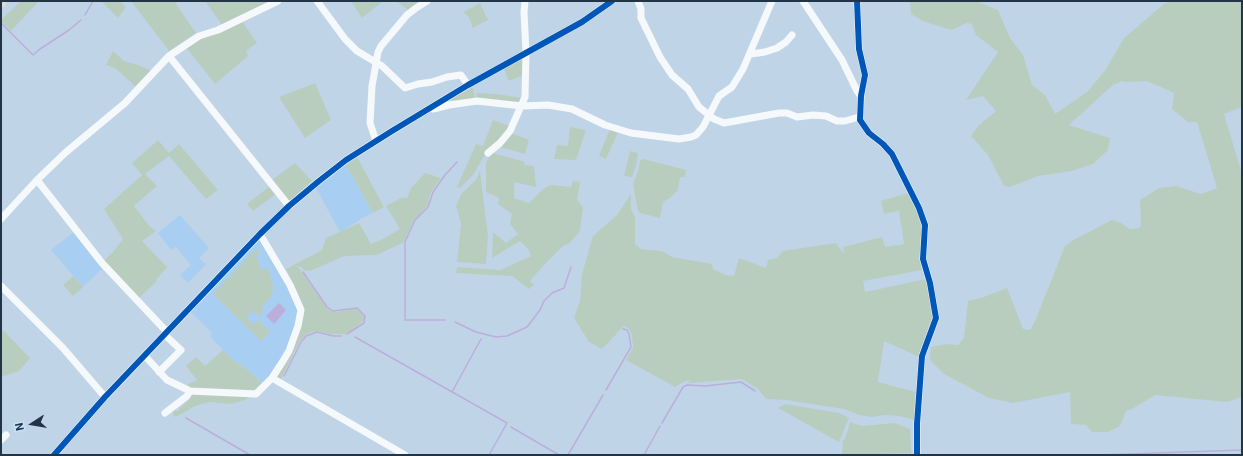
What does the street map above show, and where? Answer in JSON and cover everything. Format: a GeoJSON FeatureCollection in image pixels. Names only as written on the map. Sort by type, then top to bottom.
{"type":"FeatureCollection","features":[{"type":"Feature","properties":{"kind":"street"},"geometry":{"type":"LineString","coordinates":[[1,219],[37,180],[65,153],[125,103],[169,56],[199,36],[218,30],[278,1]]}},
{"type":"Feature","properties":{"kind":"street"},"geometry":{"type":"LineString","coordinates":[[317,1],[345,39],[357,50],[376,62],[405,88],[461,75],[468,85]]}},
{"type":"Feature","properties":{"kind":"street"},"geometry":{"type":"LineString","coordinates":[[376,141],[370,123],[372,86],[376,62],[381,46],[407,15],[426,1]]}},
{"type":"Feature","properties":{"kind":"street"},"geometry":{"type":"LineString","coordinates":[[488,153],[506,138],[525,97],[525,1]]}},
{"type":"Feature","properties":{"kind":"street"},"geometry":{"type":"LineString","coordinates":[[54,455],[105,397],[260,234],[289,206],[334,169],[429,108],[526,52],[582,22],[612,1]]}},
{"type":"Feature","properties":{"kind":"street"},"geometry":{"type":"LineString","coordinates":[[638,1],[641,9],[641,18],[660,57],[672,75],[688,89],[699,107],[714,119],[724,123],[779,113],[787,113],[797,117],[813,115],[826,116],[837,121],[859,118]]}},
{"type":"Feature","properties":{"kind":"street"},"geometry":{"type":"LineString","coordinates":[[429,108],[434,109],[477,101],[522,106],[548,105],[581,113],[605,125],[631,133],[679,139],[691,137],[696,135],[710,116],[719,96],[732,87],[751,54],[772,1]]}},
{"type":"Feature","properties":{"kind":"street"},"geometry":{"type":"LineString","coordinates":[[803,1],[842,60],[857,91],[861,96]]}},
{"type":"Feature","properties":{"kind":"street"},"geometry":{"type":"LineString","coordinates":[[857,1],[860,50],[865,75],[859,118],[869,133],[883,144],[892,154],[916,202],[925,226],[923,259],[930,283],[936,318],[922,356],[917,424],[917,455]]}},
{"type":"Feature","properties":{"kind":"street"},"geometry":{"type":"LineString","coordinates":[[751,54],[778,48],[792,35]]}},
{"type":"Feature","properties":{"kind":"street"},"geometry":{"type":"LineString","coordinates":[[169,56],[289,206]]}},
{"type":"Feature","properties":{"kind":"street"},"geometry":{"type":"LineString","coordinates":[[37,180],[102,263],[181,350],[159,372]]}},
{"type":"Feature","properties":{"kind":"street"},"geometry":{"type":"LineString","coordinates":[[145,356],[167,380],[190,391],[256,394],[272,378],[289,351],[298,326],[301,310],[290,285],[260,234]]}},
{"type":"Feature","properties":{"kind":"street"},"geometry":{"type":"LineString","coordinates":[[1,286],[67,353],[105,397]]}},
{"type":"Feature","properties":{"kind":"street"},"geometry":{"type":"LineString","coordinates":[[272,378],[405,455]]}},
{"type":"Feature","properties":{"kind":"street"},"geometry":{"type":"LineString","coordinates":[[165,413],[187,396],[190,391]]}},
{"type":"Feature","properties":{"kind":"shaded area"},"geometry":{"type":"Polygon","coordinates":[[[346,165],[373,213],[360,219],[340,232],[316,188],[346,165]]]}},
{"type":"Feature","properties":{"kind":"shaded area"},"geometry":{"type":"Polygon","coordinates":[[[180,215],[209,248],[199,258],[206,264],[188,283],[180,275],[191,265],[176,247],[171,250],[158,233],[180,215]]]}},
{"type":"Feature","properties":{"kind":"shaded area"},"geometry":{"type":"Polygon","coordinates":[[[74,232],[103,268],[83,287],[51,250],[74,232]]]}},
{"type":"Feature","properties":{"kind":"shaded area"},"geometry":{"type":"Polygon","coordinates":[[[260,240],[290,289],[298,310],[294,332],[289,345],[274,373],[263,384],[238,362],[236,364],[210,336],[212,333],[191,312],[260,240]]]}},
{"type":"Feature","properties":{"kind":"shaded area"},"geometry":{"type":"Polygon","coordinates":[[[279,303],[286,310],[274,324],[266,316],[279,303]]]}},
{"type":"Feature","properties":{"kind":"green space"},"geometry":{"type":"Polygon","coordinates":[[[21,1],[39,1],[11,31],[2,22],[2,19],[21,1]]]}},
{"type":"Feature","properties":{"kind":"green space"},"geometry":{"type":"Polygon","coordinates":[[[101,1],[120,1],[126,7],[118,18],[101,1]]]}},
{"type":"Feature","properties":{"kind":"green space"},"geometry":{"type":"Polygon","coordinates":[[[131,1],[177,1],[176,4],[196,33],[169,51],[131,1]]]}},
{"type":"Feature","properties":{"kind":"green space"},"geometry":{"type":"Polygon","coordinates":[[[205,1],[273,1],[222,25],[205,1]]]}},
{"type":"Feature","properties":{"kind":"green space"},"geometry":{"type":"Polygon","coordinates":[[[351,1],[383,1],[362,18],[351,1]]]}},
{"type":"Feature","properties":{"kind":"green space"},"geometry":{"type":"Polygon","coordinates":[[[396,1],[422,1],[408,10],[396,1]]]}},
{"type":"Feature","properties":{"kind":"green space"},"geometry":{"type":"Polygon","coordinates":[[[910,1],[976,1],[998,10],[1010,38],[1023,55],[1032,85],[1045,95],[1055,114],[1087,92],[1105,71],[1124,38],[1164,4],[1170,1],[1242,1],[1242,107],[1224,114],[1242,174],[1242,397],[1227,402],[1155,395],[1126,411],[1120,426],[1108,432],[1092,432],[1086,425],[1071,424],[1070,392],[1013,403],[989,398],[944,374],[930,360],[931,347],[946,344],[958,345],[964,338],[968,301],[981,298],[1007,288],[1023,329],[1030,330],[1065,246],[1075,239],[1112,220],[1121,223],[1130,229],[1139,228],[1141,225],[1140,200],[1159,188],[1176,186],[1201,194],[1217,188],[1197,122],[1188,122],[1172,109],[1174,93],[1147,81],[1122,81],[1113,85],[1069,125],[1110,138],[1108,150],[1093,164],[1072,171],[1038,176],[1010,187],[1004,186],[988,155],[971,136],[978,126],[996,111],[983,96],[966,100],[998,52],[976,35],[972,24],[967,23],[951,30],[923,21],[911,14],[910,1]]]}},
{"type":"Feature","properties":{"kind":"green space"},"geometry":{"type":"Polygon","coordinates":[[[480,3],[488,20],[472,28],[468,16],[463,12],[480,3]]]}},
{"type":"Feature","properties":{"kind":"green space"},"geometry":{"type":"Polygon","coordinates":[[[242,21],[257,43],[246,51],[248,56],[215,84],[185,46],[201,37],[242,21]]]}},
{"type":"Feature","properties":{"kind":"green space"},"geometry":{"type":"Polygon","coordinates":[[[113,51],[124,61],[152,71],[136,87],[115,68],[106,65],[113,51]]]}},
{"type":"Feature","properties":{"kind":"green space"},"geometry":{"type":"Polygon","coordinates":[[[524,58],[524,75],[509,81],[504,69],[524,58]]]}},
{"type":"Feature","properties":{"kind":"green space"},"geometry":{"type":"Polygon","coordinates":[[[315,83],[331,120],[305,138],[279,97],[315,83]]]}},
{"type":"Feature","properties":{"kind":"green space"},"geometry":{"type":"Polygon","coordinates":[[[473,87],[475,100],[452,102],[451,99],[473,87]]]}},
{"type":"Feature","properties":{"kind":"green space"},"geometry":{"type":"Polygon","coordinates":[[[476,93],[523,98],[521,104],[477,99],[476,93]]]}},
{"type":"Feature","properties":{"kind":"green space"},"geometry":{"type":"Polygon","coordinates":[[[493,120],[510,126],[501,139],[487,151],[473,175],[460,188],[457,187],[476,144],[483,146],[493,120]]]}},
{"type":"Feature","properties":{"kind":"green space"},"geometry":{"type":"Polygon","coordinates":[[[570,127],[586,130],[576,160],[554,159],[557,145],[568,146],[570,127]]]}},
{"type":"Feature","properties":{"kind":"green space"},"geometry":{"type":"Polygon","coordinates":[[[610,129],[618,132],[606,159],[599,156],[610,129]]]}},
{"type":"Feature","properties":{"kind":"green space"},"geometry":{"type":"Polygon","coordinates":[[[511,133],[529,140],[525,154],[500,147],[511,133]]]}},
{"type":"Feature","properties":{"kind":"green space"},"geometry":{"type":"Polygon","coordinates":[[[158,140],[169,153],[179,144],[218,190],[206,199],[169,156],[145,174],[157,186],[134,206],[150,227],[156,231],[142,241],[167,267],[156,280],[157,281],[138,299],[104,261],[123,239],[104,209],[142,175],[132,163],[158,140]]]}},
{"type":"Feature","properties":{"kind":"green space"},"geometry":{"type":"Polygon","coordinates":[[[630,151],[638,153],[636,166],[632,177],[624,176],[630,151]]]}},
{"type":"Feature","properties":{"kind":"green space"},"geometry":{"type":"Polygon","coordinates":[[[493,153],[525,162],[524,165],[534,166],[536,187],[514,182],[514,198],[529,203],[543,189],[550,185],[571,187],[573,181],[580,182],[577,200],[583,207],[580,231],[569,244],[564,245],[542,267],[530,281],[534,285],[529,289],[512,276],[456,273],[457,267],[500,270],[531,256],[529,250],[520,241],[492,258],[493,232],[506,243],[518,234],[510,224],[512,214],[498,204],[499,198],[486,192],[486,163],[490,155],[493,153]]]}},
{"type":"Feature","properties":{"kind":"green space"},"geometry":{"type":"Polygon","coordinates":[[[357,157],[384,207],[373,213],[346,165],[357,157]]]}},
{"type":"Feature","properties":{"kind":"green space"},"geometry":{"type":"Polygon","coordinates":[[[643,159],[686,170],[685,177],[680,177],[678,190],[670,198],[663,202],[660,218],[640,213],[638,211],[633,184],[639,168],[640,160],[643,159]]]}},
{"type":"Feature","properties":{"kind":"green space"},"geometry":{"type":"Polygon","coordinates":[[[295,163],[312,181],[288,202],[272,180],[295,163]]]}},
{"type":"Feature","properties":{"kind":"green space"},"geometry":{"type":"Polygon","coordinates":[[[480,171],[488,236],[486,264],[457,262],[461,224],[456,206],[461,194],[476,180],[480,171]]]}},
{"type":"Feature","properties":{"kind":"green space"},"geometry":{"type":"Polygon","coordinates":[[[425,173],[441,178],[431,192],[427,206],[413,222],[404,242],[377,255],[344,256],[310,271],[295,266],[299,268],[327,308],[336,312],[357,308],[364,317],[364,320],[353,330],[345,334],[330,334],[317,331],[305,335],[299,342],[282,377],[280,380],[277,378],[301,325],[304,313],[303,305],[286,269],[322,250],[326,238],[359,223],[371,244],[400,229],[386,206],[401,198],[407,198],[411,188],[425,173]]]}},
{"type":"Feature","properties":{"kind":"green space"},"geometry":{"type":"Polygon","coordinates":[[[270,186],[277,193],[253,211],[247,204],[270,186]]]}},
{"type":"Feature","properties":{"kind":"green space"},"geometry":{"type":"Polygon","coordinates":[[[908,193],[921,221],[923,229],[920,259],[922,270],[863,281],[865,292],[926,279],[934,317],[919,357],[884,341],[878,382],[916,392],[914,420],[899,416],[885,415],[872,417],[859,415],[844,409],[786,400],[766,399],[758,389],[742,379],[688,383],[690,380],[675,387],[626,360],[633,348],[632,335],[629,329],[624,326],[602,349],[589,342],[574,318],[580,301],[582,274],[593,236],[617,215],[631,194],[631,209],[635,217],[635,244],[641,249],[662,251],[672,257],[712,264],[713,269],[725,275],[734,276],[739,258],[766,268],[768,260],[777,258],[783,251],[836,243],[844,254],[843,247],[882,237],[885,247],[904,244],[899,211],[884,214],[881,201],[908,193]]]}},
{"type":"Feature","properties":{"kind":"green space"},"geometry":{"type":"Polygon","coordinates":[[[256,249],[260,253],[256,257],[262,270],[268,268],[274,289],[272,291],[272,297],[267,300],[261,310],[263,313],[260,316],[253,311],[246,317],[253,324],[258,320],[270,332],[261,341],[213,294],[256,249]]]}},
{"type":"Feature","properties":{"kind":"green space"},"geometry":{"type":"Polygon","coordinates":[[[73,276],[83,287],[73,296],[63,285],[73,276]]]}},
{"type":"Feature","properties":{"kind":"green space"},"geometry":{"type":"Polygon","coordinates":[[[3,330],[30,358],[19,371],[1,377],[1,336],[3,330]]]}},
{"type":"Feature","properties":{"kind":"green space"},"geometry":{"type":"Polygon","coordinates":[[[223,350],[236,363],[238,362],[263,384],[254,390],[189,388],[188,384],[197,380],[186,366],[196,357],[205,366],[223,350]]]}},
{"type":"Feature","properties":{"kind":"green space"},"geometry":{"type":"Polygon","coordinates":[[[192,393],[251,396],[245,400],[231,404],[210,402],[195,406],[176,417],[174,416],[172,410],[177,411],[189,400],[192,393]]]}},
{"type":"Feature","properties":{"kind":"green space"},"geometry":{"type":"Polygon","coordinates":[[[785,404],[839,413],[849,418],[839,442],[778,408],[785,404]]]}},
{"type":"Feature","properties":{"kind":"green space"},"geometry":{"type":"Polygon","coordinates":[[[850,422],[862,426],[895,423],[910,429],[911,453],[842,455],[843,441],[850,422]]]}},
{"type":"Feature","properties":{"kind":"waterway"},"geometry":{"type":"LineString","coordinates":[[85,15],[93,1]]}},
{"type":"Feature","properties":{"kind":"waterway"},"geometry":{"type":"LineString","coordinates":[[1,23],[33,55],[81,20]]}},
{"type":"Feature","properties":{"kind":"waterway"},"geometry":{"type":"LineString","coordinates":[[445,320],[405,320],[405,242],[415,220],[428,207],[433,192],[445,175],[457,162]]}},
{"type":"Feature","properties":{"kind":"waterway"},"geometry":{"type":"LineString","coordinates":[[455,322],[476,332],[496,337],[507,336],[527,327],[540,310],[544,301],[552,293],[564,288],[571,267]]}},
{"type":"Feature","properties":{"kind":"waterway"},"geometry":{"type":"LineString","coordinates":[[303,272],[327,307],[333,311],[357,308],[365,316],[364,323],[347,334]]}},
{"type":"Feature","properties":{"kind":"waterway"},"geometry":{"type":"LineString","coordinates":[[606,390],[631,347],[629,334],[627,330],[623,329]]}},
{"type":"Feature","properties":{"kind":"waterway"},"geometry":{"type":"LineString","coordinates":[[284,376],[301,342],[306,336],[317,332],[333,336],[341,336]]}},
{"type":"Feature","properties":{"kind":"waterway"},"geometry":{"type":"LineString","coordinates":[[355,337],[507,423],[489,455]]}},
{"type":"Feature","properties":{"kind":"waterway"},"geometry":{"type":"LineString","coordinates":[[452,392],[481,339]]}},
{"type":"Feature","properties":{"kind":"waterway"},"geometry":{"type":"LineString","coordinates":[[662,423],[683,387],[687,385],[705,386],[741,382],[755,391]]}},
{"type":"Feature","properties":{"kind":"waterway"},"geometry":{"type":"LineString","coordinates":[[568,455],[603,395]]}},
{"type":"Feature","properties":{"kind":"waterway"},"geometry":{"type":"LineString","coordinates":[[186,418],[250,455]]}},
{"type":"Feature","properties":{"kind":"waterway"},"geometry":{"type":"LineString","coordinates":[[644,455],[660,426]]}},
{"type":"Feature","properties":{"kind":"waterway"},"geometry":{"type":"LineString","coordinates":[[511,427],[559,455]]}},
{"type":"Feature","properties":{"kind":"waterway"},"geometry":{"type":"LineString","coordinates":[[1099,455],[1242,450]]}},
{"type":"Feature","properties":{"kind":"cycle path"},"geometry":{"type":"LineString","coordinates":[[54,455],[105,397],[260,234],[289,206],[319,181],[346,160],[392,131],[468,85],[582,22],[612,1]]}},
{"type":"Feature","properties":{"kind":"cycle path"},"geometry":{"type":"LineString","coordinates":[[857,1],[859,49],[865,75],[861,96],[860,120],[869,133],[883,144],[892,154],[919,208],[925,225],[923,259],[930,283],[936,318],[922,356],[917,424],[917,455]]}}]}
